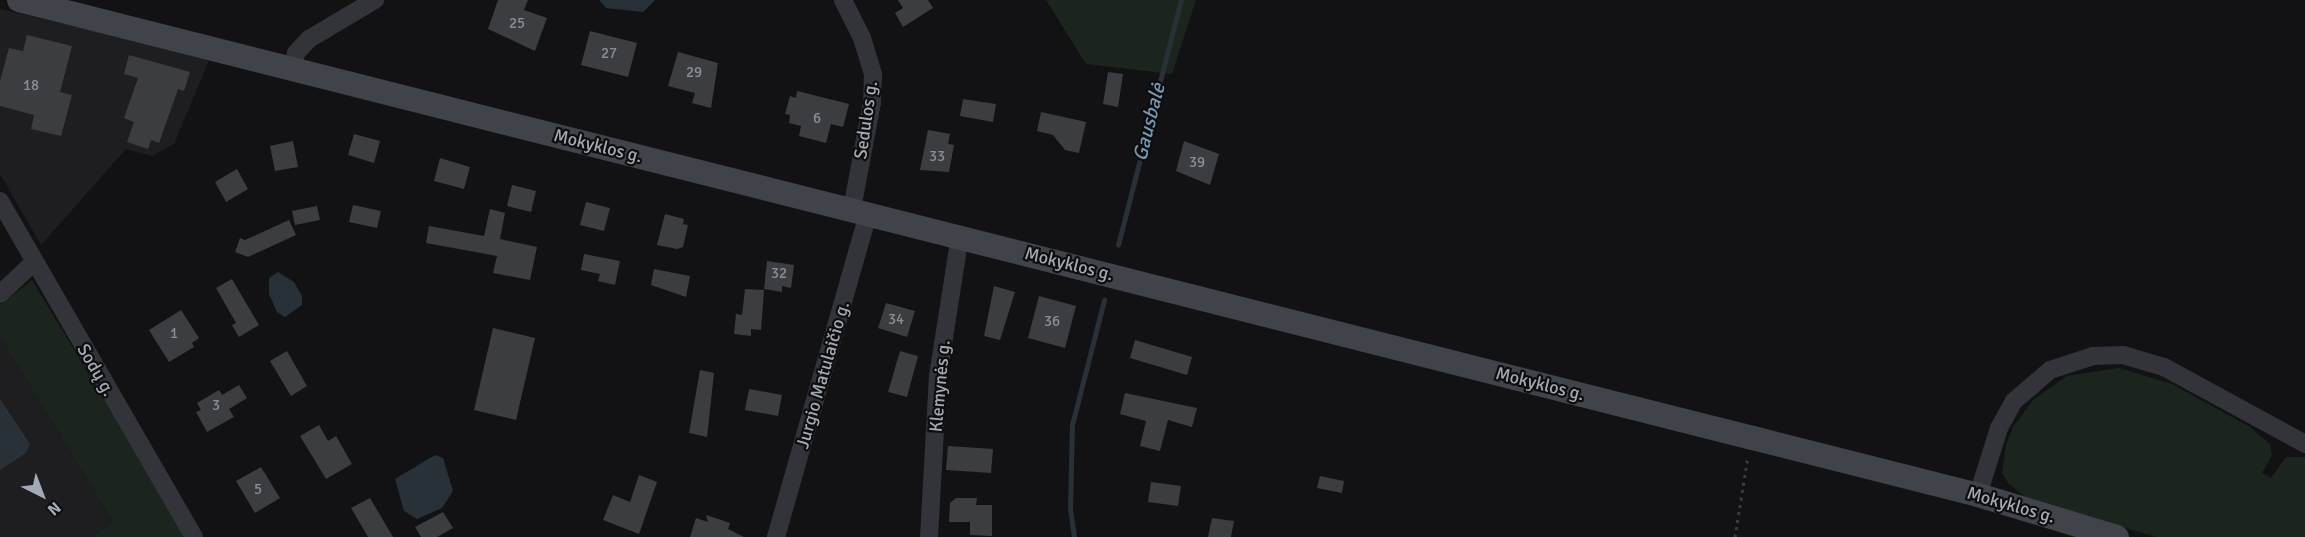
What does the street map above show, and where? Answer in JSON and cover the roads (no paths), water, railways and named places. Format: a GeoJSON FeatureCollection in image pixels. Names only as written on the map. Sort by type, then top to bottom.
{"type":"FeatureCollection","features":[{"type":"Feature","properties":{"kind":"main road","name":"Mokyklos g."},"geometry":{"type":"LineString","coordinates":[[19,0],[291,71],[960,236],[1978,495],[2117,537]]}},
{"type":"Feature","properties":{"kind":"street"},"geometry":{"type":"LineString","coordinates":[[291,71],[296,53],[309,39],[375,0]]}},
{"type":"Feature","properties":{"kind":"street","name":"Sedulos g."},"geometry":{"type":"LineString","coordinates":[[843,0],[862,38],[873,75],[860,211]]}},
{"type":"Feature","properties":{"kind":"street","name":"Sodų g."},"geometry":{"type":"LineString","coordinates":[[0,201],[33,263],[194,537]]}},
{"type":"Feature","properties":{"kind":"street","name":"Jurgio Matulaičio g."},"geometry":{"type":"LineString","coordinates":[[776,537],[860,211]]}},
{"type":"Feature","properties":{"kind":"street","name":"Klemynės g."},"geometry":{"type":"LineString","coordinates":[[929,537],[938,376],[960,236]]}},
{"type":"Feature","properties":{"kind":"street"},"geometry":{"type":"LineString","coordinates":[[0,294],[33,263]]}},
{"type":"Feature","properties":{"kind":"street"},"geometry":{"type":"LineString","coordinates":[[1978,495],[1999,428],[2014,401],[2050,370],[2093,356],[2122,355],[2164,367],[2305,444]]}},
{"type":"Feature","properties":{"kind":"waterway","name":"Gausbalė"},"geometry":{"type":"LineString","coordinates":[[1118,245],[1181,0]]}},
{"type":"Feature","properties":{"kind":"waterway","name":"Gausbalė"},"geometry":{"type":"LineString","coordinates":[[1074,537],[1070,510],[1072,425],[1104,300]]}}]}
